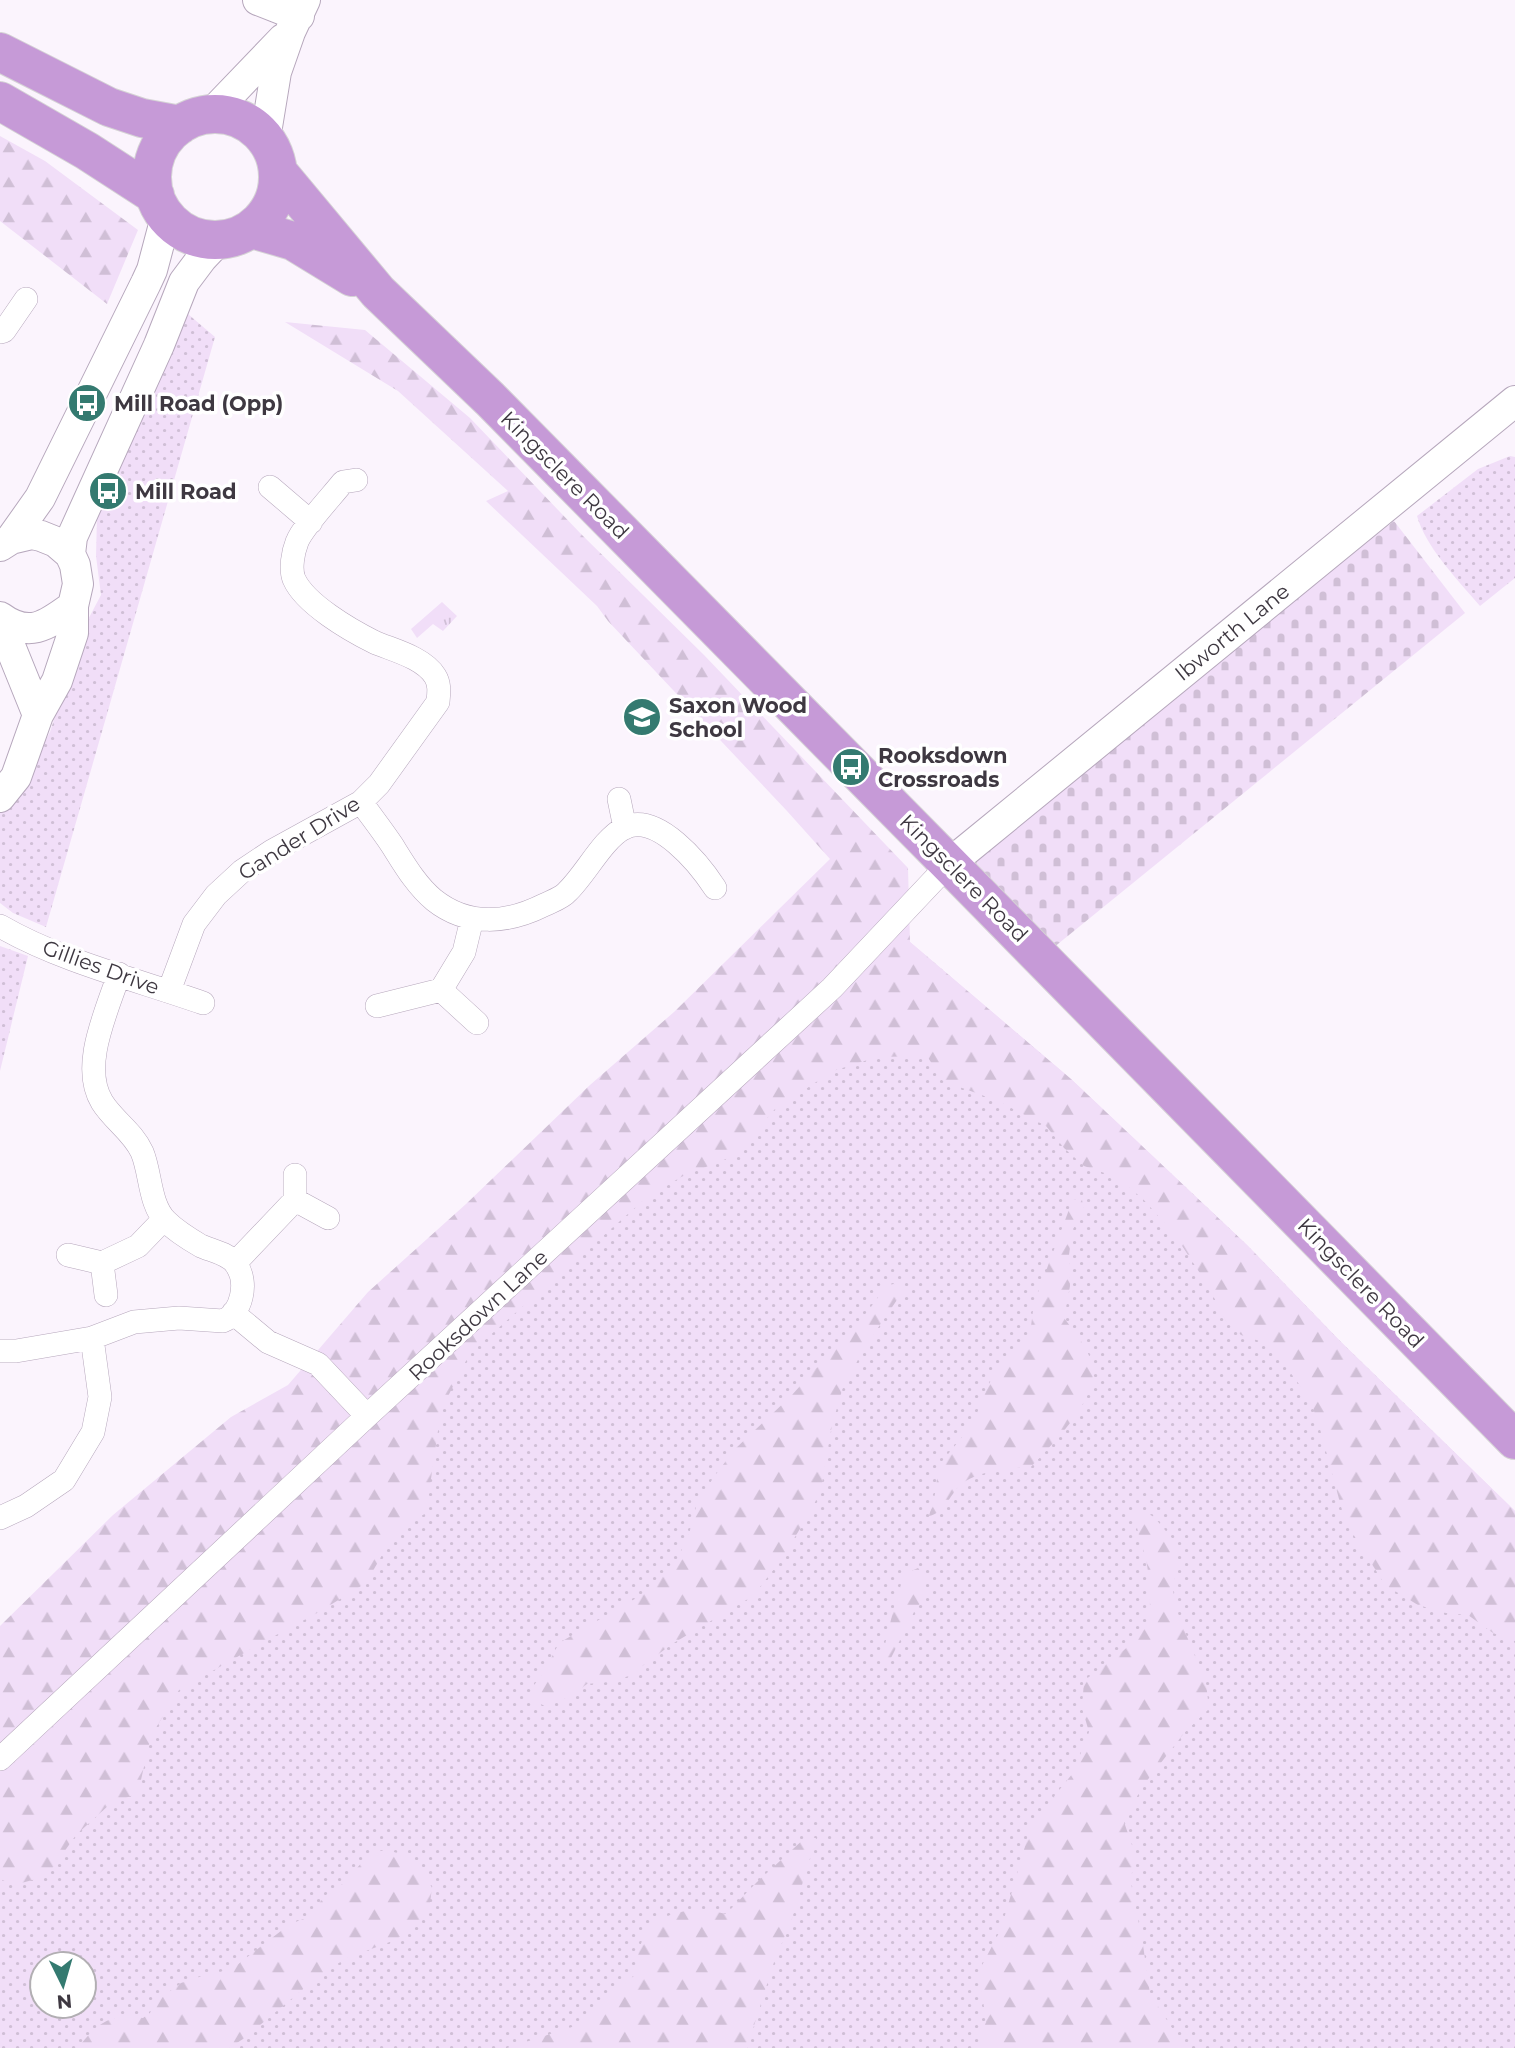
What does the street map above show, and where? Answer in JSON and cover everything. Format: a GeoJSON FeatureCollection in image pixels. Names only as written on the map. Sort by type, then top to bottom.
{"type":"FeatureCollection","features":[{"type":"Feature","properties":{"kind":"highway"},"geometry":{"type":"LineString","coordinates":[[0,52],[109,107],[142,118],[196,120],[226,115],[241,120],[254,128],[272,156],[277,188],[273,204],[264,218],[235,234],[199,238],[181,230],[160,206],[87,151],[0,101]]}},
{"type":"Feature","properties":{"kind":"highway"},"geometry":{"type":"LineString","coordinates":[[160,206],[152,176],[156,156],[165,138],[196,120]]}},
{"type":"Feature","properties":{"kind":"highway","name":"Kingsclere Road"},"geometry":{"type":"LineString","coordinates":[[272,156],[378,292],[499,409],[1515,1440]]}},
{"type":"Feature","properties":{"kind":"highway","name":"Kingsclere Road"},"geometry":{"type":"LineString","coordinates":[[235,234],[293,241],[378,292]]}},
{"type":"Feature","properties":{"kind":"street"},"geometry":{"type":"LineString","coordinates":[[258,0],[298,16]]}},
{"type":"Feature","properties":{"kind":"street"},"geometry":{"type":"LineString","coordinates":[[196,120],[298,16]]}},
{"type":"Feature","properties":{"kind":"street"},"geometry":{"type":"LineString","coordinates":[[272,156],[276,72],[298,16]]}},
{"type":"Feature","properties":{"kind":"street"},"geometry":{"type":"LineString","coordinates":[[5,543],[40,498],[152,270],[160,206]]}},
{"type":"Feature","properties":{"kind":"street"},"geometry":{"type":"LineString","coordinates":[[70,554],[72,537],[159,345],[184,282],[202,258],[235,234]]}},
{"type":"Feature","properties":{"kind":"street"},"geometry":{"type":"LineString","coordinates":[[0,332],[4,331],[26,299]]}},
{"type":"Feature","properties":{"kind":"street","name":"Ibworth Lane"},"geometry":{"type":"LineString","coordinates":[[949,864],[1515,401]]}},
{"type":"Feature","properties":{"kind":"street","name":"Gander Drive"},"geometry":{"type":"LineString","coordinates":[[169,991],[194,924],[216,895],[242,870],[361,802],[379,785],[438,702],[440,688],[434,674],[412,657],[375,642],[330,618],[293,578],[292,562],[297,540],[343,482],[356,480]]}},
{"type":"Feature","properties":{"kind":"street"},"geometry":{"type":"LineString","coordinates":[[270,488],[311,522]]}},
{"type":"Feature","properties":{"kind":"street"},"geometry":{"type":"LineString","coordinates":[[0,797],[16,777],[38,715],[57,681],[72,633],[73,606],[78,584],[70,554],[56,542],[32,534],[5,543]]}},
{"type":"Feature","properties":{"kind":"street"},"geometry":{"type":"LineString","coordinates":[[1,618],[22,628],[31,629],[47,626],[73,606]]}},
{"type":"Feature","properties":{"kind":"street"},"geometry":{"type":"LineString","coordinates":[[1,618],[38,715]]}},
{"type":"Feature","properties":{"kind":"street"},"geometry":{"type":"LineString","coordinates":[[619,799],[625,828]]}},
{"type":"Feature","properties":{"kind":"street"},"geometry":{"type":"LineString","coordinates":[[361,802],[415,879],[435,900],[472,919],[497,920],[522,916],[566,894],[609,842],[625,828],[644,825],[682,847],[715,888]]}},
{"type":"Feature","properties":{"kind":"street","name":"Rooksdown Lane"},"geometry":{"type":"LineString","coordinates":[[0,1759],[832,988],[949,864]]}},
{"type":"Feature","properties":{"kind":"street"},"geometry":{"type":"LineString","coordinates":[[377,1006],[441,990],[464,952],[472,919]]}},
{"type":"Feature","properties":{"kind":"street","name":"Gillies Drive"},"geometry":{"type":"LineString","coordinates":[[0,926],[40,946],[203,1003]]}},
{"type":"Feature","properties":{"kind":"street"},"geometry":{"type":"LineString","coordinates":[[0,1351],[16,1351],[92,1338],[134,1322],[179,1318],[223,1321],[240,1305],[242,1275],[236,1262],[178,1232],[164,1219],[141,1150],[102,1102],[96,1087],[92,1068],[96,1048],[120,974]]}},
{"type":"Feature","properties":{"kind":"street"},"geometry":{"type":"LineString","coordinates":[[441,990],[477,1023]]}},
{"type":"Feature","properties":{"kind":"street"},"geometry":{"type":"LineString","coordinates":[[236,1262],[295,1200],[295,1175]]}},
{"type":"Feature","properties":{"kind":"street"},"geometry":{"type":"LineString","coordinates":[[295,1200],[328,1218]]}},
{"type":"Feature","properties":{"kind":"street"},"geometry":{"type":"LineString","coordinates":[[68,1255],[102,1263],[138,1246],[164,1219]]}},
{"type":"Feature","properties":{"kind":"street"},"geometry":{"type":"LineString","coordinates":[[102,1263],[106,1295]]}},
{"type":"Feature","properties":{"kind":"street"},"geometry":{"type":"LineString","coordinates":[[233,1313],[268,1342],[318,1364],[368,1416]]}},
{"type":"Feature","properties":{"kind":"street"},"geometry":{"type":"LineString","coordinates":[[0,1518],[26,1506],[64,1480],[93,1432],[100,1397],[92,1338]]}},
{"type":"Feature","properties":{"kind":"green space"},"geometry":{"type":"Polygon","coordinates":[[[0,136],[45,161],[138,230],[107,304],[0,221],[0,136]]]}},
{"type":"Feature","properties":{"kind":"green space"},"geometry":{"type":"Polygon","coordinates":[[[188,314],[215,337],[46,927],[13,913],[0,903],[0,812],[23,783],[50,732],[83,629],[101,595],[96,556],[97,517],[188,314]]]}},
{"type":"Feature","properties":{"kind":"green space"},"geometry":{"type":"Polygon","coordinates":[[[285,322],[365,330],[470,418],[582,535],[704,655],[908,868],[910,942],[1071,1079],[1247,1245],[1341,1342],[1515,1511],[1515,1641],[1493,1633],[1468,1615],[1446,1613],[1418,1605],[1385,1585],[1345,1521],[1310,1399],[1269,1344],[1241,1335],[1226,1321],[1207,1284],[1175,1235],[1143,1199],[1116,1177],[1084,1166],[1064,1148],[1046,1126],[998,1101],[943,1081],[927,1056],[877,1057],[833,1071],[775,1109],[736,1155],[681,1177],[645,1199],[470,1353],[441,1410],[426,1513],[402,1528],[390,1541],[366,1583],[179,1690],[151,1736],[138,1793],[109,1805],[76,1835],[47,1876],[14,1885],[0,1879],[0,1626],[113,1515],[231,1417],[288,1385],[368,1292],[466,1204],[590,1085],[674,1012],[830,859],[597,606],[486,501],[508,491],[398,391],[285,322]]]}},
{"type":"Feature","properties":{"kind":"green space"},"geometry":{"type":"Polygon","coordinates":[[[1510,456],[1515,457],[1515,578],[1480,606],[1435,552],[1417,516],[1478,469],[1510,456]]]}},
{"type":"Feature","properties":{"kind":"green space"},"geometry":{"type":"Polygon","coordinates":[[[1394,521],[1465,613],[1053,948],[972,859],[1394,521]]]}},
{"type":"Feature","properties":{"kind":"green space"},"geometry":{"type":"Polygon","coordinates":[[[442,602],[457,616],[443,631],[433,624],[417,638],[411,629],[442,602]]]}},
{"type":"Feature","properties":{"kind":"green space"},"geometry":{"type":"Polygon","coordinates":[[[910,942],[1071,1079],[1247,1245],[1341,1342],[1515,1511],[1515,2048],[0,2048],[0,1783],[910,942]]]}},
{"type":"Feature","properties":{"kind":"green space"},"geometry":{"type":"Polygon","coordinates":[[[0,946],[28,956],[0,1071],[0,946]]]}},
{"type":"Feature","properties":{"kind":"green space"},"geometry":{"type":"Polygon","coordinates":[[[1073,1199],[1082,1200],[1084,1209],[1072,1231],[1069,1255],[1070,1286],[1064,1318],[1090,1357],[1093,1377],[1089,1391],[1072,1420],[1030,1468],[996,1471],[971,1478],[959,1486],[940,1511],[929,1516],[939,1465],[972,1425],[992,1377],[1030,1334],[1034,1303],[1073,1199]]]}},
{"type":"Feature","properties":{"kind":"green space"},"geometry":{"type":"Polygon","coordinates":[[[894,1284],[903,1291],[865,1347],[843,1387],[832,1425],[821,1489],[812,1509],[781,1560],[753,1596],[672,1644],[629,1676],[587,1684],[571,1696],[545,1706],[534,1701],[532,1688],[559,1643],[645,1593],[677,1560],[689,1534],[696,1507],[735,1449],[791,1396],[868,1311],[887,1285],[894,1284]]]}},
{"type":"Feature","properties":{"kind":"green space"},"geometry":{"type":"Polygon","coordinates":[[[1136,1507],[1154,1517],[1176,1543],[1173,1591],[1179,1617],[1206,1683],[1209,1709],[1185,1732],[1142,1787],[1124,1822],[1134,1851],[1131,1883],[1150,1994],[1185,2048],[979,2048],[979,2039],[986,2022],[979,1971],[1001,1929],[1030,1829],[1073,1773],[1089,1732],[1082,1708],[1084,1681],[1129,1646],[1148,1621],[1148,1573],[1137,1527],[1136,1507]]]}},
{"type":"Feature","properties":{"kind":"green space"},"geometry":{"type":"Polygon","coordinates":[[[918,1568],[927,1578],[922,1601],[890,1660],[879,1669],[898,1591],[907,1573],[918,1568]]]}},
{"type":"Feature","properties":{"kind":"green space"},"geometry":{"type":"Polygon","coordinates":[[[806,1837],[816,1838],[791,1922],[775,1959],[747,2048],[507,2048],[572,2027],[635,1975],[639,1949],[648,1925],[686,1911],[704,1910],[726,1914],[806,1837]]]}},
{"type":"Feature","properties":{"kind":"green space"},"geometry":{"type":"Polygon","coordinates":[[[386,1850],[405,1855],[423,1870],[432,1888],[429,1910],[415,1927],[395,1940],[345,1959],[319,1976],[229,2048],[78,2048],[106,2021],[122,2017],[143,2018],[150,2013],[154,2003],[181,1983],[237,1965],[290,1924],[306,1918],[328,1893],[344,1883],[370,1853],[386,1850]]]}},
{"type":"Feature","properties":{"kind":"place","name":"Mill Road (Opp)"},"geometry":{"type":"Point","coordinates":[87,403]}},
{"type":"Feature","properties":{"kind":"place","name":"Mill Road"},"geometry":{"type":"Point","coordinates":[108,491]}},
{"type":"Feature","properties":{"kind":"place","name":"Saxon Wood School"},"geometry":{"type":"Point","coordinates":[642,717]}},
{"type":"Feature","properties":{"kind":"place","name":"Rooksdown Crossroads"},"geometry":{"type":"Point","coordinates":[851,767]}}]}
